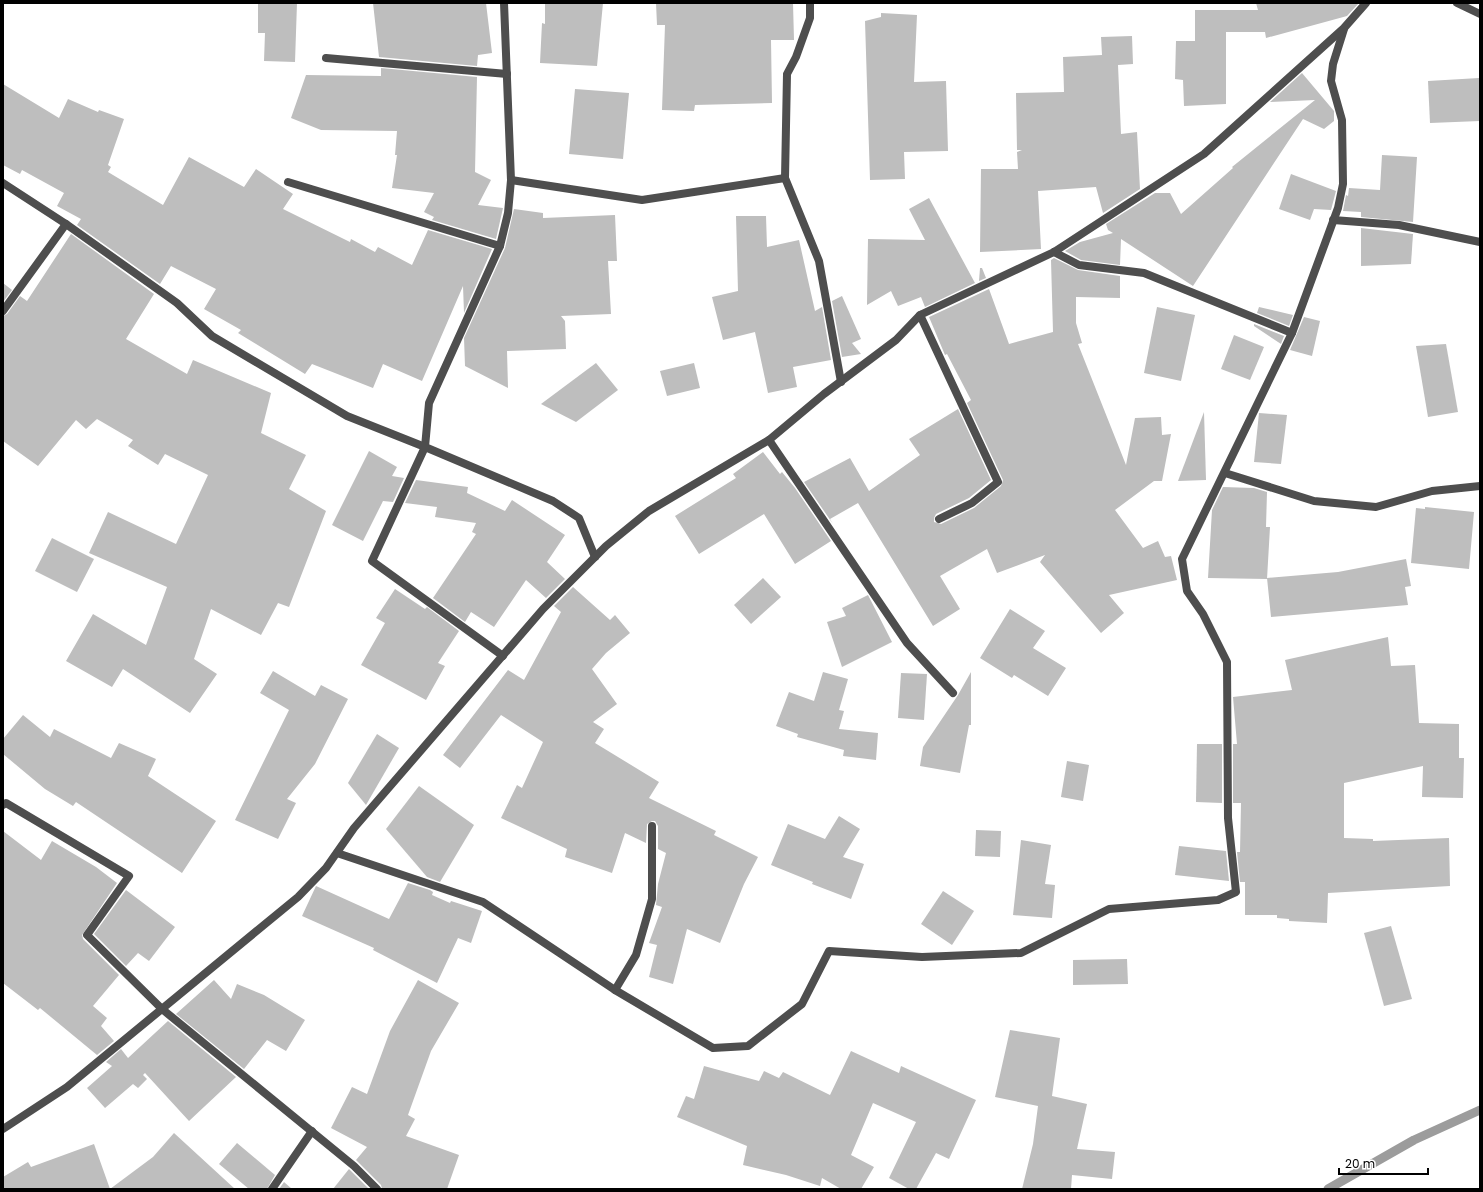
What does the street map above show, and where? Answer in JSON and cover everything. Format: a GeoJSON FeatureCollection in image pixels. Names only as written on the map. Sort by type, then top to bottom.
{"type":"FeatureCollection","features":[{"type":"Feature","properties":{"kind":"street"},"geometry":{"type":"LineString","coordinates":[[503,656],[372,562],[424,447],[429,403],[500,246],[508,213],[511,180],[504,3]]}},
{"type":"Feature","properties":{"kind":"street"},"geometry":{"type":"LineString","coordinates":[[810,3],[810,18],[796,57],[787,74],[786,178],[819,261],[841,382]]}},
{"type":"Feature","properties":{"kind":"street"},"geometry":{"type":"LineString","coordinates":[[1457,3],[1480,14]]}},
{"type":"Feature","properties":{"kind":"street"},"geometry":{"type":"LineString","coordinates":[[3,1129],[68,1087],[298,897],[326,868],[354,828],[543,608],[606,546],[649,512],[769,440],[896,340],[920,315],[1054,252],[1204,154],[1344,28],[1363,5]]}},
{"type":"Feature","properties":{"kind":"street"},"geometry":{"type":"LineString","coordinates":[[337,853],[483,902],[615,990],[713,1048],[748,1046],[802,1004],[829,950],[922,957],[1021,953],[1109,909],[1218,900],[1236,892],[1228,818],[1227,662],[1203,614],[1187,591],[1182,558],[1225,473],[1292,333],[1338,208],[1343,184],[1342,120],[1330,81],[1333,64],[1344,28]]}},
{"type":"Feature","properties":{"kind":"street"},"geometry":{"type":"LineString","coordinates":[[326,58],[507,74]]}},
{"type":"Feature","properties":{"kind":"street"},"geometry":{"type":"LineString","coordinates":[[511,180],[642,200],[786,178]]}},
{"type":"Feature","properties":{"kind":"street"},"geometry":{"type":"LineString","coordinates":[[288,182],[500,246]]}},
{"type":"Feature","properties":{"kind":"street"},"geometry":{"type":"LineString","coordinates":[[3,183],[66,224],[177,303],[212,336],[347,416],[553,501],[579,518],[595,557]]}},
{"type":"Feature","properties":{"kind":"street"},"geometry":{"type":"LineString","coordinates":[[1334,220],[1399,225],[1480,242]]}},
{"type":"Feature","properties":{"kind":"street"},"geometry":{"type":"LineString","coordinates":[[3,312],[66,224]]}},
{"type":"Feature","properties":{"kind":"street"},"geometry":{"type":"LineString","coordinates":[[1054,252],[1079,265],[1144,273],[1292,333]]}},
{"type":"Feature","properties":{"kind":"street"},"geometry":{"type":"LineString","coordinates":[[920,315],[998,482],[972,503],[939,519]]}},
{"type":"Feature","properties":{"kind":"street"},"geometry":{"type":"LineString","coordinates":[[769,440],[907,643],[953,693]]}},
{"type":"Feature","properties":{"kind":"street"},"geometry":{"type":"LineString","coordinates":[[1225,473],[1314,501],[1376,507],[1432,491],[1480,486]]}},
{"type":"Feature","properties":{"kind":"street"},"geometry":{"type":"LineString","coordinates":[[3,805],[6,802],[129,876],[87,935],[162,1009],[354,1166],[377,1189]]}},
{"type":"Feature","properties":{"kind":"street"},"geometry":{"type":"LineString","coordinates":[[615,990],[636,955],[652,899],[652,826]]}},
{"type":"Feature","properties":{"kind":"street"},"geometry":{"type":"LineString","coordinates":[[272,1189],[312,1131]]}},
{"type":"Feature","properties":{"kind":"building"},"geometry":{"type":"Polygon","coordinates":[[[258,3],[297,3],[295,62],[264,61],[265,33],[258,33],[258,3]]]}},
{"type":"Feature","properties":{"kind":"building"},"geometry":{"type":"Polygon","coordinates":[[[373,3],[486,3],[492,53],[478,55],[477,66],[379,57],[373,3]]]}},
{"type":"Feature","properties":{"kind":"building"},"geometry":{"type":"Polygon","coordinates":[[[545,3],[603,3],[597,66],[540,63],[542,23],[545,24],[545,3]]]}},
{"type":"Feature","properties":{"kind":"building"},"geometry":{"type":"Polygon","coordinates":[[[656,3],[793,3],[794,40],[771,40],[772,103],[695,105],[694,111],[662,110],[665,25],[657,25],[656,3]]]}},
{"type":"Feature","properties":{"kind":"building"},"geometry":{"type":"Polygon","coordinates":[[[1256,3],[1359,3],[1347,16],[1266,38],[1265,32],[1226,32],[1226,104],[1184,106],[1183,80],[1175,79],[1176,41],[1195,41],[1195,10],[1258,10],[1256,3]]]}},
{"type":"Feature","properties":{"kind":"building"},"geometry":{"type":"Polygon","coordinates":[[[881,13],[917,15],[914,82],[946,81],[948,151],[904,152],[905,179],[870,180],[865,21],[881,17],[881,13]]]}},
{"type":"Feature","properties":{"kind":"building"},"geometry":{"type":"Polygon","coordinates":[[[1132,36],[1133,64],[1118,65],[1121,134],[1137,132],[1140,189],[1103,213],[1096,187],[1038,191],[1041,249],[980,252],[981,169],[1018,169],[1017,152],[1022,150],[1017,150],[1016,93],[1064,92],[1063,57],[1102,55],[1101,37],[1132,36]]]}},
{"type":"Feature","properties":{"kind":"building"},"geometry":{"type":"Polygon","coordinates":[[[381,68],[477,77],[475,172],[491,180],[478,205],[503,208],[496,239],[432,220],[434,217],[424,212],[434,193],[392,188],[397,155],[395,155],[397,131],[321,130],[291,118],[306,75],[381,76],[381,68]]]}},
{"type":"Feature","properties":{"kind":"building"},"geometry":{"type":"Polygon","coordinates":[[[1302,73],[1334,111],[1334,121],[1324,129],[1303,119],[1193,286],[1121,239],[1120,265],[1081,260],[1065,251],[1080,242],[1113,233],[1108,230],[1106,224],[1155,193],[1170,193],[1181,214],[1233,168],[1232,167],[1315,100],[1270,102],[1302,73]]]}},
{"type":"Feature","properties":{"kind":"building"},"geometry":{"type":"Polygon","coordinates":[[[1479,78],[1480,121],[1430,123],[1428,81],[1479,78]]]}},
{"type":"Feature","properties":{"kind":"building"},"geometry":{"type":"Polygon","coordinates":[[[3,84],[59,118],[68,99],[98,112],[99,110],[124,119],[108,165],[111,167],[108,172],[163,205],[189,157],[244,187],[256,169],[293,194],[283,209],[350,242],[351,239],[375,252],[378,247],[412,265],[428,230],[492,249],[464,313],[463,286],[422,381],[383,364],[373,388],[312,364],[305,374],[238,333],[241,330],[204,309],[216,289],[171,266],[160,284],[77,225],[81,219],[57,206],[64,193],[22,170],[20,174],[3,165],[3,84]]]}},
{"type":"Feature","properties":{"kind":"building"},"geometry":{"type":"Polygon","coordinates":[[[575,89],[629,93],[623,159],[569,154],[575,89]]]}},
{"type":"Feature","properties":{"kind":"building"},"geometry":{"type":"Polygon","coordinates":[[[1382,155],[1417,157],[1413,222],[1361,217],[1361,212],[1343,211],[1349,188],[1380,190],[1382,155]]]}},
{"type":"Feature","properties":{"kind":"building"},"geometry":{"type":"Polygon","coordinates":[[[1291,174],[1336,191],[1331,210],[1314,209],[1310,220],[1279,209],[1291,174]]]}},
{"type":"Feature","properties":{"kind":"building"},"geometry":{"type":"Polygon","coordinates":[[[929,198],[975,283],[925,307],[921,297],[898,306],[891,291],[867,305],[868,239],[925,240],[909,209],[929,198]]]}},
{"type":"Feature","properties":{"kind":"building"},"geometry":{"type":"Polygon","coordinates":[[[514,209],[543,213],[543,218],[615,215],[617,261],[608,261],[611,314],[561,316],[565,321],[566,349],[507,351],[508,388],[465,366],[464,338],[505,248],[514,209]]]}},
{"type":"Feature","properties":{"kind":"building"},"geometry":{"type":"Polygon","coordinates":[[[736,216],[766,216],[767,247],[799,240],[815,311],[822,307],[831,360],[793,367],[797,387],[768,393],[755,332],[723,340],[712,297],[738,291],[736,216]]]}},
{"type":"Feature","properties":{"kind":"building"},"geometry":{"type":"Polygon","coordinates":[[[1361,228],[1413,234],[1411,264],[1361,266],[1361,228]]]}},
{"type":"Feature","properties":{"kind":"building"},"geometry":{"type":"Polygon","coordinates":[[[71,234],[154,294],[126,339],[187,374],[193,360],[271,393],[261,433],[306,455],[289,489],[326,511],[289,607],[278,603],[261,635],[211,609],[194,659],[217,674],[190,713],[123,669],[112,687],[66,661],[93,614],[146,645],[167,587],[89,553],[108,512],[176,544],[208,475],[165,454],[158,465],[128,446],[133,440],[97,419],[86,429],[76,420],[38,466],[3,441],[3,316],[7,314],[20,296],[27,301],[71,234]]]}},
{"type":"Feature","properties":{"kind":"building"},"geometry":{"type":"Polygon","coordinates":[[[1054,258],[1078,270],[1120,276],[1120,298],[1076,297],[1076,323],[1082,343],[1078,344],[1126,465],[1135,418],[1161,417],[1162,435],[1171,434],[1162,481],[1154,481],[1115,510],[1143,548],[1158,541],[1165,557],[1171,556],[1177,580],[1109,595],[1124,613],[1101,633],[1040,562],[1045,555],[997,573],[987,549],[940,576],[960,609],[933,626],[858,503],[830,519],[833,524],[804,482],[850,458],[869,491],[920,455],[909,439],[958,409],[991,480],[969,498],[936,514],[934,522],[941,524],[974,508],[1001,486],[1003,480],[967,403],[971,400],[947,354],[945,355],[929,317],[989,289],[1009,344],[1053,332],[1051,260],[1054,258]]]}},
{"type":"Feature","properties":{"kind":"building"},"geometry":{"type":"Polygon","coordinates":[[[980,268],[982,268],[986,278],[979,281],[980,268]]]}},
{"type":"Feature","properties":{"kind":"building"},"geometry":{"type":"Polygon","coordinates":[[[3,283],[12,290],[3,302],[3,283]]]}},
{"type":"Feature","properties":{"kind":"building"},"geometry":{"type":"Polygon","coordinates":[[[842,296],[861,339],[852,343],[861,354],[842,357],[832,301],[842,296]]]}},
{"type":"Feature","properties":{"kind":"building"},"geometry":{"type":"Polygon","coordinates":[[[1157,307],[1195,315],[1181,381],[1144,373],[1157,307]]]}},
{"type":"Feature","properties":{"kind":"building"},"geometry":{"type":"Polygon","coordinates":[[[1259,307],[1293,315],[1289,326],[1257,313],[1259,307]]]}},
{"type":"Feature","properties":{"kind":"building"},"geometry":{"type":"Polygon","coordinates":[[[1304,317],[1320,321],[1312,356],[1290,350],[1304,317]]]}},
{"type":"Feature","properties":{"kind":"building"},"geometry":{"type":"Polygon","coordinates":[[[1254,324],[1284,336],[1281,344],[1254,326],[1254,324]]]}},
{"type":"Feature","properties":{"kind":"building"},"geometry":{"type":"Polygon","coordinates":[[[1234,335],[1264,347],[1250,380],[1221,369],[1234,335]]]}},
{"type":"Feature","properties":{"kind":"building"},"geometry":{"type":"Polygon","coordinates":[[[1446,344],[1458,412],[1428,417],[1416,346],[1446,344]]]}},
{"type":"Feature","properties":{"kind":"building"},"geometry":{"type":"Polygon","coordinates":[[[596,363],[618,390],[576,422],[541,404],[596,363]]]}},
{"type":"Feature","properties":{"kind":"building"},"geometry":{"type":"Polygon","coordinates":[[[694,363],[700,388],[667,396],[660,371],[694,363]]]}},
{"type":"Feature","properties":{"kind":"building"},"geometry":{"type":"Polygon","coordinates":[[[1204,412],[1206,480],[1178,481],[1204,412]]]}},
{"type":"Feature","properties":{"kind":"building"},"geometry":{"type":"Polygon","coordinates":[[[1259,413],[1287,415],[1281,464],[1254,462],[1259,413]]]}},
{"type":"Feature","properties":{"kind":"building"},"geometry":{"type":"Polygon","coordinates":[[[369,451],[397,467],[392,476],[404,478],[393,502],[383,501],[363,541],[332,525],[369,451]]]}},
{"type":"Feature","properties":{"kind":"building"},"geometry":{"type":"Polygon","coordinates":[[[763,452],[780,474],[782,472],[795,488],[831,541],[795,564],[764,514],[699,554],[675,516],[736,478],[733,474],[763,452]]]}},
{"type":"Feature","properties":{"kind":"building"},"geometry":{"type":"Polygon","coordinates":[[[416,480],[468,487],[467,493],[505,511],[512,500],[565,535],[547,562],[565,579],[546,598],[526,580],[494,627],[471,612],[465,622],[433,598],[476,534],[472,532],[476,523],[435,517],[437,507],[405,503],[416,480]]]}},
{"type":"Feature","properties":{"kind":"building"},"geometry":{"type":"Polygon","coordinates":[[[1223,487],[1254,488],[1267,492],[1266,527],[1270,527],[1267,579],[1208,578],[1212,510],[1223,487]]]}},
{"type":"Feature","properties":{"kind":"building"},"geometry":{"type":"Polygon","coordinates":[[[1425,507],[1474,512],[1469,569],[1411,563],[1416,508],[1425,509],[1425,507]]]}},
{"type":"Feature","properties":{"kind":"building"},"geometry":{"type":"Polygon","coordinates":[[[52,538],[94,559],[77,592],[35,571],[52,538]]]}},
{"type":"Feature","properties":{"kind":"building"},"geometry":{"type":"Polygon","coordinates":[[[1406,559],[1411,586],[1405,587],[1408,605],[1271,617],[1267,578],[1338,572],[1406,559]]]}},
{"type":"Feature","properties":{"kind":"building"},"geometry":{"type":"Polygon","coordinates":[[[763,578],[781,597],[751,624],[734,605],[763,578]]]}},
{"type":"Feature","properties":{"kind":"building"},"geometry":{"type":"Polygon","coordinates":[[[573,587],[610,620],[615,615],[630,633],[606,653],[592,669],[617,704],[593,722],[604,729],[595,743],[659,782],[649,798],[716,831],[714,835],[758,857],[744,884],[720,943],[687,929],[673,984],[649,977],[657,945],[649,943],[662,907],[656,905],[658,884],[666,853],[658,849],[658,826],[655,821],[647,824],[646,843],[625,833],[612,873],[565,857],[567,849],[501,818],[517,785],[522,788],[543,742],[501,715],[460,768],[443,755],[508,670],[524,680],[561,612],[554,606],[573,587]]]}},
{"type":"Feature","properties":{"kind":"building"},"geometry":{"type":"Polygon","coordinates":[[[395,589],[425,609],[427,607],[459,631],[438,663],[445,666],[426,700],[361,665],[385,623],[376,618],[395,589]]]}},
{"type":"Feature","properties":{"kind":"building"},"geometry":{"type":"Polygon","coordinates":[[[868,595],[892,642],[842,667],[827,622],[846,616],[842,608],[868,595]]]}},
{"type":"Feature","properties":{"kind":"building"},"geometry":{"type":"Polygon","coordinates":[[[1010,609],[1045,631],[1033,648],[1066,668],[1048,696],[1014,675],[1012,678],[980,658],[1010,609]]]}},
{"type":"Feature","properties":{"kind":"building"},"geometry":{"type":"Polygon","coordinates":[[[1388,637],[1391,666],[1415,665],[1419,723],[1459,724],[1459,758],[1464,758],[1463,798],[1422,797],[1423,766],[1344,783],[1344,838],[1373,839],[1373,841],[1449,838],[1450,886],[1328,893],[1327,923],[1289,921],[1289,919],[1277,918],[1277,915],[1245,915],[1245,882],[1240,882],[1237,852],[1240,852],[1241,803],[1233,803],[1233,744],[1237,744],[1233,697],[1292,690],[1285,660],[1388,637]]]}},
{"type":"Feature","properties":{"kind":"building"},"geometry":{"type":"Polygon","coordinates":[[[273,671],[315,696],[321,685],[348,699],[315,764],[287,799],[296,803],[278,839],[235,820],[289,710],[260,693],[273,671]]]}},
{"type":"Feature","properties":{"kind":"building"},"geometry":{"type":"Polygon","coordinates":[[[823,672],[848,679],[839,710],[844,711],[839,729],[878,733],[876,760],[843,756],[844,750],[797,737],[798,734],[776,726],[789,692],[814,701],[823,672]]]}},
{"type":"Feature","properties":{"kind":"building"},"geometry":{"type":"Polygon","coordinates":[[[971,672],[971,725],[969,725],[960,773],[920,766],[923,747],[958,695],[971,672]]]}},
{"type":"Feature","properties":{"kind":"building"},"geometry":{"type":"Polygon","coordinates":[[[901,673],[927,674],[924,720],[898,718],[901,673]]]}},
{"type":"Feature","properties":{"kind":"building"},"geometry":{"type":"Polygon","coordinates":[[[23,715],[50,737],[54,729],[111,758],[119,743],[156,759],[148,776],[216,821],[182,873],[76,802],[73,806],[45,789],[3,754],[3,739],[23,715]]]}},
{"type":"Feature","properties":{"kind":"building"},"geometry":{"type":"Polygon","coordinates":[[[377,734],[399,748],[366,805],[348,783],[377,734]]]}},
{"type":"Feature","properties":{"kind":"building"},"geometry":{"type":"Polygon","coordinates":[[[1197,744],[1222,744],[1222,803],[1196,802],[1197,744]]]}},
{"type":"Feature","properties":{"kind":"building"},"geometry":{"type":"Polygon","coordinates":[[[1067,761],[1089,765],[1083,801],[1061,797],[1067,761]]]}},
{"type":"Feature","properties":{"kind":"building"},"geometry":{"type":"Polygon","coordinates":[[[419,786],[474,825],[440,882],[427,877],[386,829],[419,786]]]}},
{"type":"Feature","properties":{"kind":"building"},"geometry":{"type":"Polygon","coordinates":[[[839,816],[860,829],[843,857],[864,864],[851,899],[812,884],[813,882],[771,865],[788,824],[825,839],[839,816]]]}},
{"type":"Feature","properties":{"kind":"building"},"geometry":{"type":"Polygon","coordinates":[[[976,830],[1001,831],[1000,857],[975,856],[976,830]]]}},
{"type":"Feature","properties":{"kind":"building"},"geometry":{"type":"Polygon","coordinates":[[[3,831],[41,860],[52,841],[96,867],[117,883],[82,935],[83,939],[119,975],[93,1006],[107,1018],[101,1026],[114,1041],[97,1055],[40,1008],[38,1010],[3,983],[3,831]]]}},
{"type":"Feature","properties":{"kind":"building"},"geometry":{"type":"Polygon","coordinates":[[[1021,840],[1051,845],[1045,884],[1055,885],[1052,918],[1013,915],[1021,840]]]}},
{"type":"Feature","properties":{"kind":"building"},"geometry":{"type":"Polygon","coordinates":[[[1179,846],[1226,851],[1229,881],[1175,875],[1179,846]]]}},
{"type":"Feature","properties":{"kind":"building"},"geometry":{"type":"Polygon","coordinates":[[[408,883],[430,890],[433,892],[432,895],[450,903],[451,901],[482,911],[471,943],[458,938],[437,983],[373,950],[374,948],[302,916],[316,886],[389,919],[408,883]]]}},
{"type":"Feature","properties":{"kind":"building"},"geometry":{"type":"Polygon","coordinates":[[[126,890],[175,927],[149,961],[138,953],[126,966],[94,934],[126,890]]]}},
{"type":"Feature","properties":{"kind":"building"},"geometry":{"type":"Polygon","coordinates":[[[943,891],[974,911],[952,945],[921,924],[943,891]]]}},
{"type":"Feature","properties":{"kind":"building"},"geometry":{"type":"Polygon","coordinates":[[[1391,926],[1412,999],[1384,1006],[1364,933],[1391,926]]]}},
{"type":"Feature","properties":{"kind":"building"},"geometry":{"type":"Polygon","coordinates":[[[1127,959],[1128,984],[1073,985],[1073,960],[1127,959]]]}},
{"type":"Feature","properties":{"kind":"building"},"geometry":{"type":"Polygon","coordinates":[[[214,980],[231,999],[237,984],[264,995],[305,1020],[286,1051],[267,1040],[244,1069],[176,1014],[214,980]]]}},
{"type":"Feature","properties":{"kind":"building"},"geometry":{"type":"Polygon","coordinates":[[[418,980],[459,1003],[431,1051],[408,1115],[415,1119],[406,1136],[459,1155],[447,1189],[382,1189],[381,1185],[356,1160],[367,1147],[331,1128],[352,1087],[367,1094],[390,1031],[418,980]]]}},
{"type":"Feature","properties":{"kind":"building"},"geometry":{"type":"Polygon","coordinates":[[[168,1021],[236,1077],[189,1121],[145,1073],[143,1075],[147,1079],[138,1088],[133,1084],[105,1108],[87,1088],[112,1066],[106,1062],[121,1049],[128,1058],[168,1021]]]}},
{"type":"Feature","properties":{"kind":"building"},"geometry":{"type":"Polygon","coordinates":[[[1010,1030],[1060,1038],[1052,1096],[1087,1104],[1077,1149],[1115,1152],[1112,1179],[1072,1175],[1071,1189],[1022,1189],[1033,1144],[1038,1106],[995,1097],[1010,1030]]]}},
{"type":"Feature","properties":{"kind":"building"},"geometry":{"type":"Polygon","coordinates":[[[851,1051],[899,1073],[901,1066],[976,1100],[949,1159],[936,1153],[916,1189],[909,1189],[889,1178],[916,1122],[873,1103],[851,1155],[874,1167],[861,1189],[841,1189],[822,1178],[820,1186],[786,1175],[743,1165],[747,1146],[677,1117],[686,1096],[694,1099],[704,1066],[759,1081],[764,1071],[779,1078],[783,1072],[830,1095],[851,1051]]]}},
{"type":"Feature","properties":{"kind":"building"},"geometry":{"type":"Polygon","coordinates":[[[174,1133],[235,1189],[110,1189],[153,1157],[174,1133]]]}},
{"type":"Feature","properties":{"kind":"building"},"geometry":{"type":"Polygon","coordinates":[[[237,1143],[275,1175],[267,1189],[249,1189],[219,1164],[237,1143]]]}},
{"type":"Feature","properties":{"kind":"building"},"geometry":{"type":"Polygon","coordinates":[[[94,1144],[110,1189],[3,1189],[3,1177],[28,1162],[31,1167],[94,1144]]]}},
{"type":"Feature","properties":{"kind":"building"},"geometry":{"type":"Polygon","coordinates":[[[349,1169],[369,1189],[333,1189],[349,1169]]]}},
{"type":"Feature","properties":{"kind":"building"},"geometry":{"type":"Polygon","coordinates":[[[284,1182],[292,1189],[279,1189],[284,1182]]]}},
{"type":"Feature","properties":{"kind":"waterway"},"geometry":{"type":"LineString","coordinates":[[1328,1189],[1414,1140],[1480,1110]]}}]}
